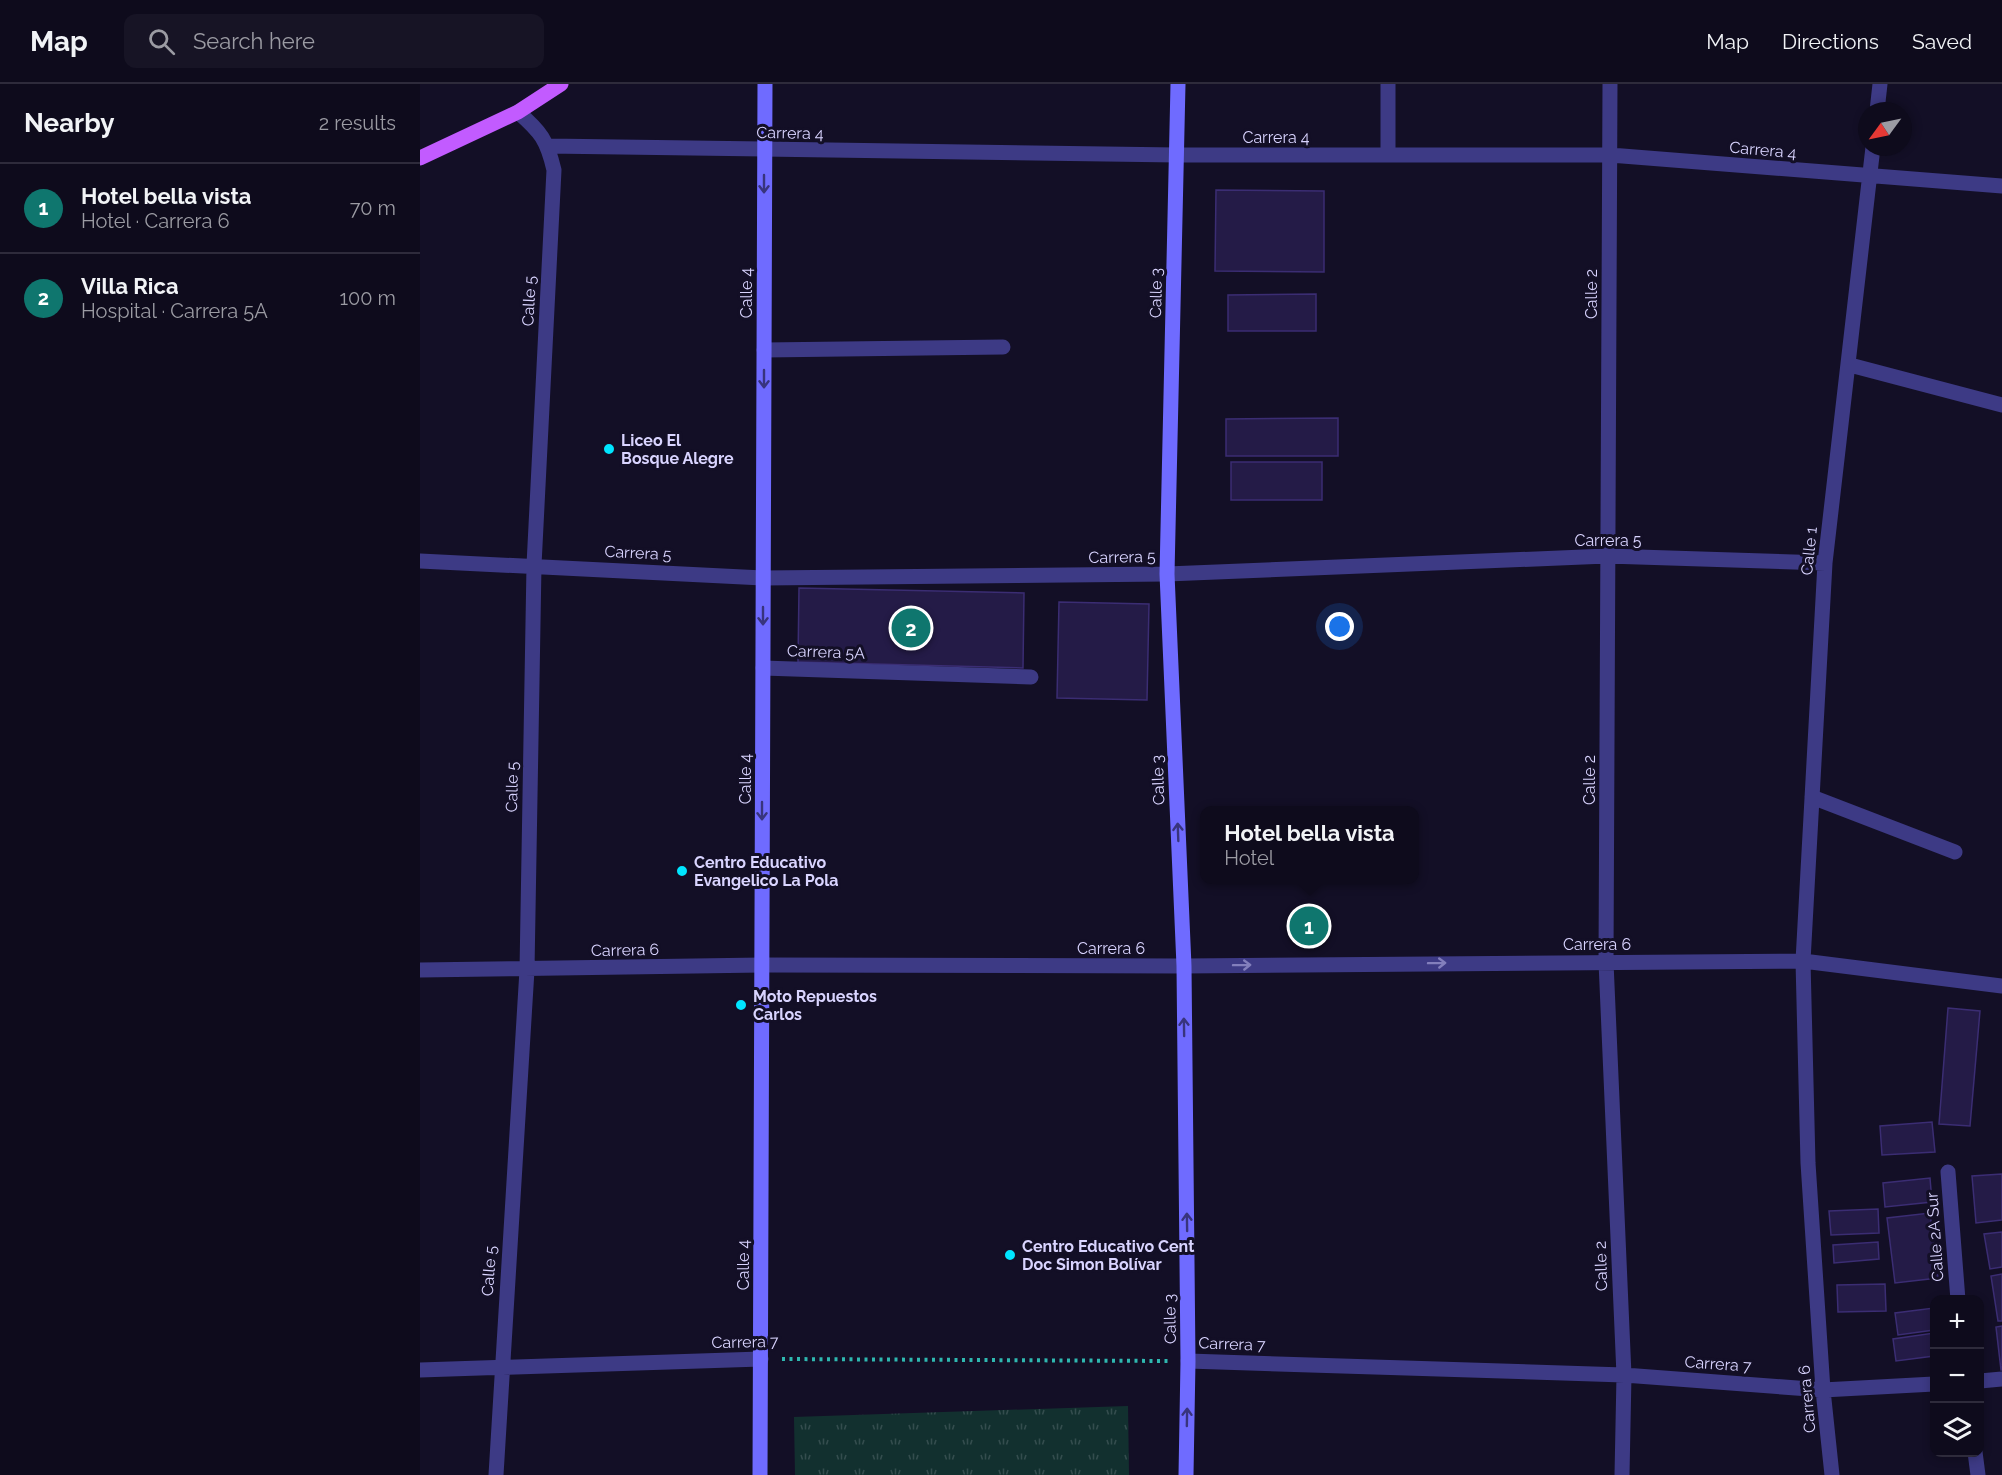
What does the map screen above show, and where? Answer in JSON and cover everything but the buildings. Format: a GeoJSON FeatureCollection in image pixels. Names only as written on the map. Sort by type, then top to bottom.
{"type":"FeatureCollection","features":[{"type":"Feature","properties":{"kind":"main road"},"geometry":{"type":"LineString","coordinates":[[420,158],[518,112],[561,84]]}},
{"type":"Feature","properties":{"kind":"street","name":"Calle 4"},"geometry":{"type":"LineString","coordinates":[[760,1475],[765,84]]}},
{"type":"Feature","properties":{"kind":"street","name":"Calle 3"},"geometry":{"type":"LineString","coordinates":[[1178,84],[1167,574],[1184,966],[1188,1361],[1186,1475]]}},
{"type":"Feature","properties":{"kind":"street"},"geometry":{"type":"LineString","coordinates":[[1388,84],[1388,154]]}},
{"type":"Feature","properties":{"kind":"street","name":"Calle 2"},"geometry":{"type":"LineString","coordinates":[[1610,84],[1606,962],[1624,1375],[1622,1475]]}},
{"type":"Feature","properties":{"kind":"street"},"geometry":{"type":"LineString","coordinates":[[1878,102],[1880,84]]}},
{"type":"Feature","properties":{"kind":"street","name":"Calle 5"},"geometry":{"type":"LineString","coordinates":[[496,1475],[527,970],[534,564],[554,170],[548,146],[541,132],[518,112]]}},
{"type":"Feature","properties":{"kind":"street","name":"Carrera 4"},"geometry":{"type":"LineString","coordinates":[[548,146],[1177,156],[1610,155],[2002,186]]}},
{"type":"Feature","properties":{"kind":"street","name":"Calle 1"},"geometry":{"type":"LineString","coordinates":[[1803,961],[1825,563],[1873,156]]}},
{"type":"Feature","properties":{"kind":"street"},"geometry":{"type":"LineString","coordinates":[[764,350],[1004,347]]}},
{"type":"Feature","properties":{"kind":"street"},"geometry":{"type":"LineString","coordinates":[[1850,365],[2002,405]]}},
{"type":"Feature","properties":{"kind":"street","name":"Carrera 5"},"geometry":{"type":"LineString","coordinates":[[420,561],[534,564],[763,578],[1167,574],[1607,556],[1825,563]]}},
{"type":"Feature","properties":{"kind":"street","name":"Carrera 5A"},"geometry":{"type":"LineString","coordinates":[[763,668],[1031,677]]}},
{"type":"Feature","properties":{"kind":"street"},"geometry":{"type":"LineString","coordinates":[[1812,797],[1955,852]]}},
{"type":"Feature","properties":{"kind":"street","name":"Carrera 6"},"geometry":{"type":"LineString","coordinates":[[1803,961],[1808,1163],[1823,1390],[1832,1475]]}},
{"type":"Feature","properties":{"kind":"street","name":"Carrera 6"},"geometry":{"type":"LineString","coordinates":[[420,970],[762,965],[1184,966],[1803,961],[2002,986]]}},
{"type":"Feature","properties":{"kind":"street","name":"Calle 2A Sur"},"geometry":{"type":"LineString","coordinates":[[1948,1172],[1958,1295]]}},
{"type":"Feature","properties":{"kind":"street","name":"Carrera 7"},"geometry":{"type":"LineString","coordinates":[[420,1370],[761,1359]]}},
{"type":"Feature","properties":{"kind":"street","name":"Carrera 7"},"geometry":{"type":"LineString","coordinates":[[1188,1361],[1624,1375],[1823,1390],[1930,1384]]}},
{"type":"Feature","properties":{"kind":"street"},"geometry":{"type":"LineString","coordinates":[[1984,1381],[2002,1379]]}},
{"type":"Feature","properties":{"kind":"street"},"geometry":{"type":"LineString","coordinates":[[1976,1457],[1978,1475]]}},
{"type":"Feature","properties":{"kind":"path","name":"Carrera 7"},"geometry":{"type":"LineString","coordinates":[[761,1359],[1188,1361]]}},
{"type":"Feature","properties":{"kind":"green space"},"geometry":{"type":"Polygon","coordinates":[[[1128,1406],[1129,1475],[795,1475],[794,1417],[1128,1406]]]}},
{"type":"Feature","properties":{"kind":"place","name":"Liceo El Bosque Alegre"},"geometry":{"type":"Point","coordinates":[609,449]}},
{"type":"Feature","properties":{"kind":"place","name":"Villa Rica"},"geometry":{"type":"Point","coordinates":[911,628]}},
{"type":"Feature","properties":{"kind":"place","name":"Centro Educativo Evangelico La Pola"},"geometry":{"type":"Point","coordinates":[682,871]}},
{"type":"Feature","properties":{"kind":"place","name":"Hotel bella vista"},"geometry":{"type":"Point","coordinates":[1309,926]}},
{"type":"Feature","properties":{"kind":"place","name":"Moto Repuestos Carlos"},"geometry":{"type":"Point","coordinates":[741,1005]}},
{"type":"Feature","properties":{"kind":"place","name":"Centro Educativo Cent Doc Simon Bolívar"},"geometry":{"type":"Point","coordinates":[1010,1255]}}]}
